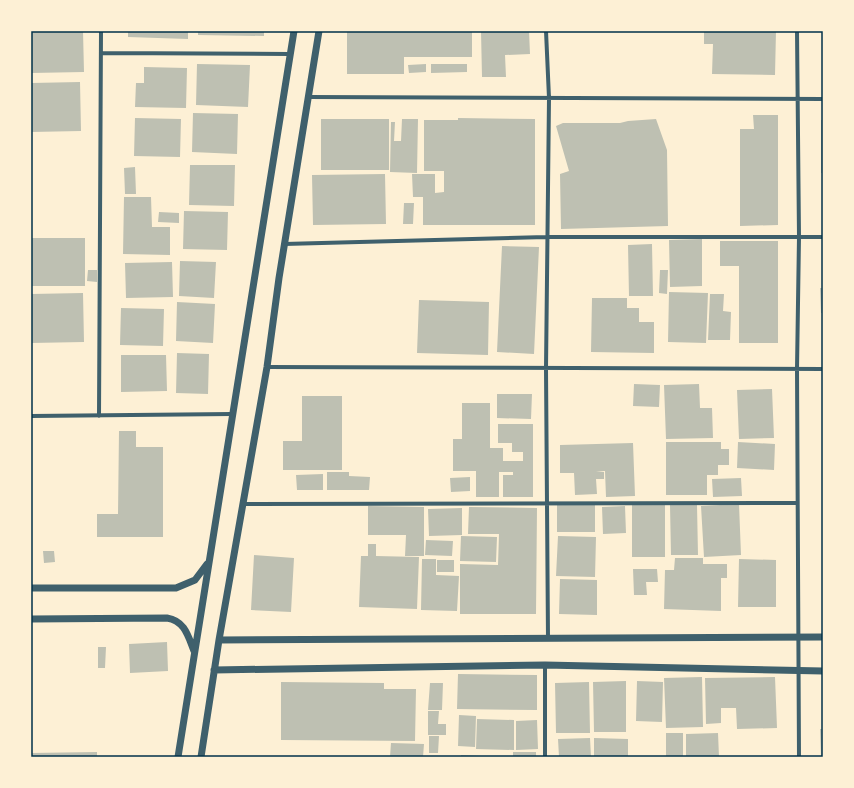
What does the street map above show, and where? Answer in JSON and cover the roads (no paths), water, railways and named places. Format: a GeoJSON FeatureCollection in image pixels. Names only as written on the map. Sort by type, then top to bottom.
{"type":"FeatureCollection","features":[{"type":"Feature","properties":{"kind":"street"},"geometry":{"type":"LineString","coordinates":[[99,416],[101,31]]}},
{"type":"Feature","properties":{"kind":"street"},"geometry":{"type":"LineString","coordinates":[[178,757],[294,31]]}},
{"type":"Feature","properties":{"kind":"street"},"geometry":{"type":"LineString","coordinates":[[201,757],[219,640],[267,367],[284,244],[319,31]]}},
{"type":"Feature","properties":{"kind":"street"},"geometry":{"type":"LineString","coordinates":[[546,31],[549,98],[546,237],[546,503],[548,639]]}},
{"type":"Feature","properties":{"kind":"street"},"geometry":{"type":"LineString","coordinates":[[797,31],[799,237],[797,369],[797,670],[799,757]]}},
{"type":"Feature","properties":{"kind":"street"},"geometry":{"type":"LineString","coordinates":[[101,53],[290,54]]}},
{"type":"Feature","properties":{"kind":"street"},"geometry":{"type":"LineString","coordinates":[[308,97],[823,99]]}},
{"type":"Feature","properties":{"kind":"street"},"geometry":{"type":"LineString","coordinates":[[284,244],[546,237],[823,237]]}},
{"type":"Feature","properties":{"kind":"street"},"geometry":{"type":"LineString","coordinates":[[267,367],[823,369]]}},
{"type":"Feature","properties":{"kind":"street"},"geometry":{"type":"LineString","coordinates":[[31,416],[232,414]]}},
{"type":"Feature","properties":{"kind":"street"},"geometry":{"type":"LineString","coordinates":[[243,504],[797,503]]}},
{"type":"Feature","properties":{"kind":"street"},"geometry":{"type":"LineString","coordinates":[[31,588],[176,588],[195,580],[202,572],[210,558]]}},
{"type":"Feature","properties":{"kind":"street"},"geometry":{"type":"LineString","coordinates":[[31,619],[174,619],[186,630],[194,652]]}},
{"type":"Feature","properties":{"kind":"street"},"geometry":{"type":"LineString","coordinates":[[219,640],[823,637]]}},
{"type":"Feature","properties":{"kind":"street"},"geometry":{"type":"LineString","coordinates":[[214,670],[545,666],[823,670]]}},
{"type":"Feature","properties":{"kind":"street"},"geometry":{"type":"LineString","coordinates":[[545,666],[545,757]]}}]}
